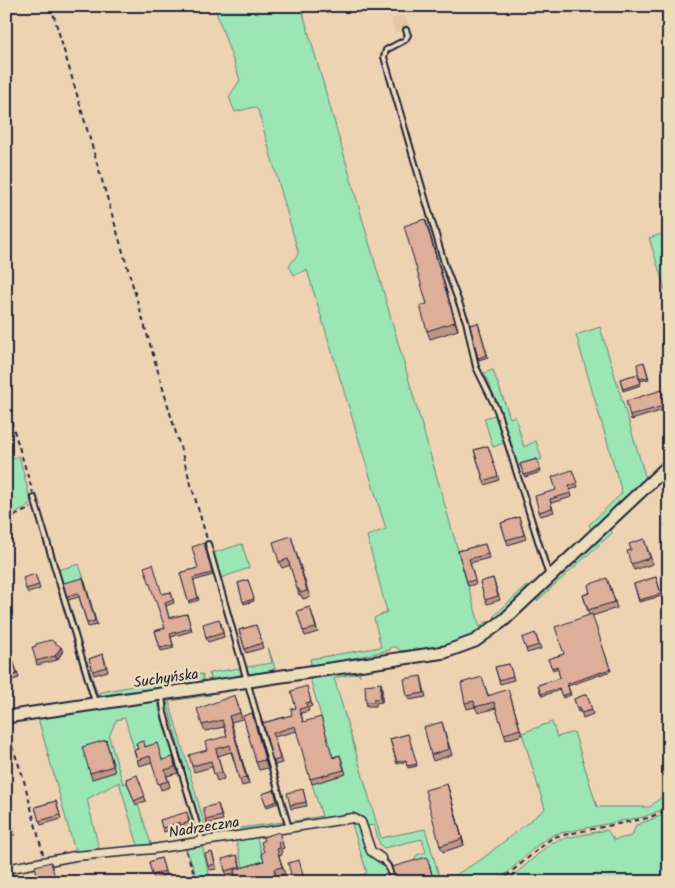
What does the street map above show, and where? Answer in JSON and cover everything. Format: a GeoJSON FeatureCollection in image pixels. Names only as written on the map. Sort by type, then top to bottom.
{"type":"FeatureCollection","features":[{"type":"Feature","properties":{"kind":"street","name":"Suchyńska"},"geometry":{"type":"LineString","coordinates":[[6,717],[445,652],[468,645],[504,620],[669,465]]}},
{"type":"Feature","properties":{"kind":"street","name":"Nadrzeczna"},"geometry":{"type":"LineString","coordinates":[[6,869],[43,862],[357,819],[364,828],[371,851],[381,858]]}},
{"type":"Feature","properties":{"kind":"lane"},"geometry":{"type":"LineString","coordinates":[[406,30],[408,35],[405,40],[386,50],[384,57],[445,266],[466,321],[476,367],[497,410],[549,578]]}},
{"type":"Feature","properties":{"kind":"lane"},"geometry":{"type":"LineString","coordinates":[[35,500],[95,704]]}},
{"type":"Feature","properties":{"kind":"lane"},"geometry":{"type":"LineString","coordinates":[[208,544],[289,828]]}},
{"type":"Feature","properties":{"kind":"lane"},"geometry":{"type":"LineString","coordinates":[[162,695],[164,713],[202,841]]}},
{"type":"Feature","properties":{"kind":"lane"},"geometry":{"type":"LineString","coordinates":[[381,858],[388,866],[393,882]]}},
{"type":"Feature","properties":{"kind":"path"},"geometry":{"type":"LineString","coordinates":[[51,6],[208,544]]}},
{"type":"Feature","properties":{"kind":"path"},"geometry":{"type":"LineString","coordinates":[[6,404],[35,500],[30,510],[6,520]]}},
{"type":"Feature","properties":{"kind":"path"},"geometry":{"type":"LineString","coordinates":[[6,729],[41,841],[43,862]]}},
{"type":"Feature","properties":{"kind":"path"},"geometry":{"type":"LineString","coordinates":[[499,882],[553,837],[648,818],[669,809]]}},
{"type":"Feature","properties":{"kind":"path"},"geometry":{"type":"LineString","coordinates":[[183,844],[197,882]]}},
{"type":"Feature","properties":{"kind":"shaded area"},"geometry":{"type":"Polygon","coordinates":[[[405,15],[409,29],[395,33],[391,19],[405,15]]]}},
{"type":"Feature","properties":{"kind":"green space"},"geometry":{"type":"Polygon","coordinates":[[[214,6],[301,6],[480,627],[487,621],[488,624],[483,631],[462,641],[435,647],[401,651],[396,647],[391,647],[390,650],[317,666],[311,664],[310,659],[381,647],[374,618],[387,612],[367,536],[386,529],[307,270],[294,275],[289,266],[298,254],[298,251],[258,110],[254,107],[235,112],[229,97],[240,80],[214,6]]]}},
{"type":"Feature","properties":{"kind":"green space"},"geometry":{"type":"Polygon","coordinates":[[[669,232],[669,288],[665,289],[649,238],[669,232]]]}},
{"type":"Feature","properties":{"kind":"green space"},"geometry":{"type":"Polygon","coordinates":[[[600,327],[646,479],[592,531],[589,525],[622,493],[576,335],[600,327]]]}},
{"type":"Feature","properties":{"kind":"green space"},"geometry":{"type":"Polygon","coordinates":[[[493,370],[510,418],[515,416],[524,447],[536,441],[542,459],[518,466],[500,410],[484,373],[493,370]]]}},
{"type":"Feature","properties":{"kind":"green space"},"geometry":{"type":"Polygon","coordinates":[[[495,415],[504,443],[493,447],[484,418],[495,415]]]}},
{"type":"Feature","properties":{"kind":"green space"},"geometry":{"type":"Polygon","coordinates":[[[19,456],[31,502],[23,510],[6,516],[6,460],[19,456]]]}},
{"type":"Feature","properties":{"kind":"green space"},"geometry":{"type":"Polygon","coordinates":[[[610,528],[612,533],[537,601],[537,596],[610,528]]]}},
{"type":"Feature","properties":{"kind":"green space"},"geometry":{"type":"Polygon","coordinates":[[[242,544],[249,568],[221,578],[213,553],[242,544]]]}},
{"type":"Feature","properties":{"kind":"green space"},"geometry":{"type":"Polygon","coordinates":[[[79,564],[85,582],[63,588],[58,570],[79,564]]]}},
{"type":"Feature","properties":{"kind":"green space"},"geometry":{"type":"Polygon","coordinates":[[[526,586],[526,592],[499,618],[495,618],[494,616],[526,586]]]}},
{"type":"Feature","properties":{"kind":"green space"},"geometry":{"type":"Polygon","coordinates":[[[268,647],[275,668],[269,672],[249,674],[247,667],[272,663],[268,647]]]}},
{"type":"Feature","properties":{"kind":"green space"},"geometry":{"type":"Polygon","coordinates":[[[87,661],[97,693],[163,680],[164,687],[97,696],[85,662],[87,661]]]}},
{"type":"Feature","properties":{"kind":"green space"},"geometry":{"type":"Polygon","coordinates":[[[240,668],[242,673],[239,676],[212,680],[209,673],[240,668]]]}},
{"type":"Feature","properties":{"kind":"green space"},"geometry":{"type":"Polygon","coordinates":[[[359,670],[360,676],[358,673],[334,678],[381,838],[425,829],[441,882],[434,882],[429,863],[412,864],[417,855],[426,852],[422,839],[384,848],[380,845],[374,825],[368,826],[364,818],[354,815],[292,824],[290,822],[322,816],[312,784],[334,762],[310,678],[359,670]]]}},
{"type":"Feature","properties":{"kind":"green space"},"geometry":{"type":"Polygon","coordinates":[[[203,674],[203,682],[174,685],[170,679],[203,674]]]}},
{"type":"Feature","properties":{"kind":"green space"},"geometry":{"type":"Polygon","coordinates":[[[210,692],[211,695],[169,701],[207,833],[283,822],[283,815],[285,825],[202,836],[167,702],[169,698],[210,692]]]}},
{"type":"Feature","properties":{"kind":"green space"},"geometry":{"type":"Polygon","coordinates":[[[157,700],[176,762],[164,765],[136,756],[125,718],[116,720],[109,737],[123,784],[127,783],[136,804],[138,804],[151,844],[138,846],[119,782],[87,799],[99,849],[78,852],[73,844],[38,718],[157,700]]]}},
{"type":"Feature","properties":{"kind":"green space"},"geometry":{"type":"Polygon","coordinates":[[[552,722],[557,737],[574,732],[597,807],[650,807],[669,790],[669,807],[643,817],[555,834],[540,843],[497,882],[444,882],[482,859],[545,809],[522,733],[552,722]]]}},
{"type":"Feature","properties":{"kind":"green space"},"geometry":{"type":"Polygon","coordinates":[[[669,813],[669,879],[506,882],[551,843],[607,830],[614,840],[632,836],[636,825],[669,813]]]}},
{"type":"Feature","properties":{"kind":"green space"},"geometry":{"type":"Polygon","coordinates":[[[351,821],[358,824],[370,855],[386,867],[390,882],[338,882],[367,873],[351,821]]]}},
{"type":"Feature","properties":{"kind":"green space"},"geometry":{"type":"Polygon","coordinates":[[[283,831],[284,833],[257,838],[270,882],[247,882],[236,841],[219,844],[219,841],[283,831]]]}},
{"type":"Feature","properties":{"kind":"green space"},"geometry":{"type":"Polygon","coordinates":[[[205,843],[206,845],[202,846],[211,882],[199,882],[185,846],[205,843]]]}},
{"type":"Feature","properties":{"kind":"building"},"geometry":{"type":"Polygon","coordinates":[[[425,219],[455,322],[427,331],[420,306],[427,304],[404,226],[425,219]]]}},
{"type":"Feature","properties":{"kind":"building"},"geometry":{"type":"Polygon","coordinates":[[[669,286],[669,301],[664,287],[669,286]]]}},
{"type":"Feature","properties":{"kind":"building"},"geometry":{"type":"Polygon","coordinates":[[[478,323],[487,355],[478,358],[470,325],[478,323]]]}},
{"type":"Feature","properties":{"kind":"building"},"geometry":{"type":"Polygon","coordinates":[[[644,362],[648,377],[639,379],[637,364],[644,362]]]}},
{"type":"Feature","properties":{"kind":"building"},"geometry":{"type":"Polygon","coordinates":[[[638,374],[641,383],[623,389],[620,379],[638,374]]]}},
{"type":"Feature","properties":{"kind":"building"},"geometry":{"type":"Polygon","coordinates":[[[662,390],[666,405],[630,416],[626,401],[662,390]]]}},
{"type":"Feature","properties":{"kind":"building"},"geometry":{"type":"Polygon","coordinates":[[[488,446],[498,476],[484,481],[474,450],[488,446]]]}},
{"type":"Feature","properties":{"kind":"building"},"geometry":{"type":"Polygon","coordinates":[[[537,459],[540,470],[524,475],[520,464],[537,459]]]}},
{"type":"Feature","properties":{"kind":"building"},"geometry":{"type":"Polygon","coordinates":[[[572,470],[577,483],[569,486],[571,493],[550,499],[552,508],[539,512],[535,496],[556,490],[552,477],[572,470]]]}},
{"type":"Feature","properties":{"kind":"building"},"geometry":{"type":"Polygon","coordinates":[[[519,517],[524,535],[506,540],[501,523],[519,517]]]}},
{"type":"Feature","properties":{"kind":"building"},"geometry":{"type":"Polygon","coordinates":[[[669,524],[669,535],[665,525],[669,524]]]}},
{"type":"Feature","properties":{"kind":"building"},"geometry":{"type":"Polygon","coordinates":[[[291,536],[307,591],[300,593],[288,559],[279,562],[273,542],[291,536]]]}},
{"type":"Feature","properties":{"kind":"building"},"geometry":{"type":"Polygon","coordinates":[[[644,539],[650,558],[631,564],[627,551],[631,550],[629,544],[644,539]]]}},
{"type":"Feature","properties":{"kind":"building"},"geometry":{"type":"Polygon","coordinates":[[[204,543],[212,573],[193,578],[198,598],[188,601],[180,573],[198,568],[192,547],[204,543]]]}},
{"type":"Feature","properties":{"kind":"building"},"geometry":{"type":"Polygon","coordinates":[[[485,544],[488,554],[469,559],[475,580],[467,582],[458,551],[485,544]]]}},
{"type":"Feature","properties":{"kind":"building"},"geometry":{"type":"Polygon","coordinates":[[[153,564],[162,594],[171,592],[173,600],[165,603],[169,618],[187,614],[191,628],[170,634],[173,645],[160,648],[155,631],[165,628],[144,567],[153,564]]]}},
{"type":"Feature","properties":{"kind":"building"},"geometry":{"type":"Polygon","coordinates":[[[35,574],[39,585],[26,589],[23,578],[35,574]]]}},
{"type":"Feature","properties":{"kind":"building"},"geometry":{"type":"Polygon","coordinates":[[[656,577],[661,594],[639,600],[634,584],[656,577]]]}},
{"type":"Feature","properties":{"kind":"building"},"geometry":{"type":"Polygon","coordinates":[[[83,578],[95,621],[87,623],[78,593],[67,596],[63,583],[83,578]]]}},
{"type":"Feature","properties":{"kind":"building"},"geometry":{"type":"Polygon","coordinates":[[[493,578],[498,596],[485,600],[480,582],[493,578]]]}},
{"type":"Feature","properties":{"kind":"building"},"geometry":{"type":"Polygon","coordinates":[[[607,578],[615,602],[588,610],[583,595],[590,593],[588,585],[607,578]]]}},
{"type":"Feature","properties":{"kind":"building"},"geometry":{"type":"Polygon","coordinates":[[[248,580],[254,599],[243,602],[238,583],[248,580]]]}},
{"type":"Feature","properties":{"kind":"building"},"geometry":{"type":"Polygon","coordinates":[[[310,607],[316,628],[303,631],[297,611],[310,607]]]}},
{"type":"Feature","properties":{"kind":"building"},"geometry":{"type":"Polygon","coordinates":[[[592,614],[610,669],[567,684],[570,693],[562,696],[559,688],[541,694],[538,685],[560,678],[557,666],[552,668],[548,659],[564,654],[555,627],[592,614]]]}},
{"type":"Feature","properties":{"kind":"building"},"geometry":{"type":"Polygon","coordinates":[[[219,619],[223,633],[206,638],[203,624],[219,619]]]}},
{"type":"Feature","properties":{"kind":"building"},"geometry":{"type":"Polygon","coordinates":[[[256,625],[262,643],[245,649],[239,630],[256,625]]]}},
{"type":"Feature","properties":{"kind":"building"},"geometry":{"type":"Polygon","coordinates":[[[535,633],[539,645],[526,649],[522,638],[535,633]]]}},
{"type":"Feature","properties":{"kind":"building"},"geometry":{"type":"Polygon","coordinates":[[[51,640],[61,647],[55,656],[36,661],[32,647],[51,640]]]}},
{"type":"Feature","properties":{"kind":"building"},"geometry":{"type":"Polygon","coordinates":[[[11,654],[17,674],[6,678],[6,656],[11,654]]]}},
{"type":"Feature","properties":{"kind":"building"},"geometry":{"type":"Polygon","coordinates":[[[103,654],[106,667],[93,671],[89,659],[103,654]]]}},
{"type":"Feature","properties":{"kind":"building"},"geometry":{"type":"Polygon","coordinates":[[[509,664],[513,676],[499,680],[495,667],[509,664]]]}},
{"type":"Feature","properties":{"kind":"building"},"geometry":{"type":"Polygon","coordinates":[[[421,676],[424,693],[407,696],[404,679],[421,676]]]}},
{"type":"Feature","properties":{"kind":"building"},"geometry":{"type":"Polygon","coordinates":[[[482,677],[488,696],[508,689],[520,729],[504,734],[494,702],[475,707],[474,701],[465,703],[461,683],[482,677]]]}},
{"type":"Feature","properties":{"kind":"building"},"geometry":{"type":"Polygon","coordinates":[[[381,683],[380,698],[374,699],[374,702],[366,702],[365,685],[381,683]]]}},
{"type":"Feature","properties":{"kind":"building"},"geometry":{"type":"Polygon","coordinates":[[[307,686],[311,702],[306,703],[307,707],[299,709],[303,722],[321,717],[333,758],[340,755],[344,770],[310,779],[295,726],[273,733],[280,759],[273,761],[263,723],[292,715],[291,709],[296,708],[291,691],[307,686]]]}},
{"type":"Feature","properties":{"kind":"building"},"geometry":{"type":"Polygon","coordinates":[[[587,694],[592,710],[581,713],[574,699],[587,694]]]}},
{"type":"Feature","properties":{"kind":"building"},"geometry":{"type":"Polygon","coordinates":[[[235,695],[240,713],[229,716],[246,777],[239,779],[230,745],[216,749],[222,772],[214,774],[211,761],[192,766],[189,755],[207,750],[205,742],[227,736],[222,720],[202,725],[197,709],[235,695]]]}},
{"type":"Feature","properties":{"kind":"building"},"geometry":{"type":"Polygon","coordinates":[[[252,713],[265,760],[256,762],[243,716],[252,713]]]}},
{"type":"Feature","properties":{"kind":"building"},"geometry":{"type":"Polygon","coordinates":[[[442,722],[449,749],[431,755],[424,727],[442,722]]]}},
{"type":"Feature","properties":{"kind":"building"},"geometry":{"type":"Polygon","coordinates":[[[408,734],[417,764],[407,766],[406,760],[397,762],[390,739],[408,734]]]}},
{"type":"Feature","properties":{"kind":"building"},"geometry":{"type":"Polygon","coordinates":[[[106,740],[113,766],[90,773],[82,747],[106,740]]]}},
{"type":"Feature","properties":{"kind":"building"},"geometry":{"type":"Polygon","coordinates":[[[144,741],[145,747],[157,743],[162,760],[173,757],[175,767],[165,770],[168,781],[158,784],[150,756],[137,760],[134,750],[138,749],[136,743],[144,741]]]}},
{"type":"Feature","properties":{"kind":"building"},"geometry":{"type":"Polygon","coordinates":[[[137,775],[145,796],[134,801],[126,779],[137,775]]]}},
{"type":"Feature","properties":{"kind":"building"},"geometry":{"type":"Polygon","coordinates":[[[447,784],[462,839],[440,846],[425,790],[447,784]]]}},
{"type":"Feature","properties":{"kind":"building"},"geometry":{"type":"Polygon","coordinates":[[[303,789],[306,802],[290,805],[287,793],[303,789]]]}},
{"type":"Feature","properties":{"kind":"building"},"geometry":{"type":"Polygon","coordinates":[[[274,790],[277,801],[266,805],[262,794],[274,790]]]}},
{"type":"Feature","properties":{"kind":"building"},"geometry":{"type":"Polygon","coordinates":[[[56,801],[60,815],[39,821],[35,807],[56,801]]]}},
{"type":"Feature","properties":{"kind":"building"},"geometry":{"type":"Polygon","coordinates":[[[218,804],[221,816],[206,820],[203,808],[218,804]]]}},
{"type":"Feature","properties":{"kind":"building"},"geometry":{"type":"Polygon","coordinates":[[[6,806],[14,830],[6,832],[6,806]]]}},
{"type":"Feature","properties":{"kind":"building"},"geometry":{"type":"Polygon","coordinates":[[[187,812],[189,822],[181,825],[180,822],[162,828],[160,820],[187,812]]]}},
{"type":"Feature","properties":{"kind":"building"},"geometry":{"type":"Polygon","coordinates":[[[279,832],[282,841],[278,842],[280,848],[277,849],[282,867],[274,869],[278,882],[270,882],[269,880],[263,882],[237,882],[234,870],[264,861],[261,853],[264,852],[261,842],[264,841],[263,837],[279,832]]]}},
{"type":"Feature","properties":{"kind":"building"},"geometry":{"type":"Polygon","coordinates":[[[212,852],[215,864],[208,866],[205,854],[212,852]]]}},
{"type":"Feature","properties":{"kind":"building"},"geometry":{"type":"Polygon","coordinates":[[[237,855],[240,867],[225,871],[222,859],[237,855]]]}},
{"type":"Feature","properties":{"kind":"building"},"geometry":{"type":"Polygon","coordinates":[[[427,857],[434,882],[411,882],[409,877],[396,881],[392,867],[427,857]]]}},
{"type":"Feature","properties":{"kind":"building"},"geometry":{"type":"Polygon","coordinates":[[[161,858],[165,871],[152,875],[149,862],[161,858]]]}},
{"type":"Feature","properties":{"kind":"building"},"geometry":{"type":"Polygon","coordinates":[[[299,860],[305,882],[293,882],[288,863],[299,860]]]}},
{"type":"Feature","properties":{"kind":"building"},"geometry":{"type":"Polygon","coordinates":[[[51,862],[56,882],[39,882],[35,866],[51,862]]]}}]}
